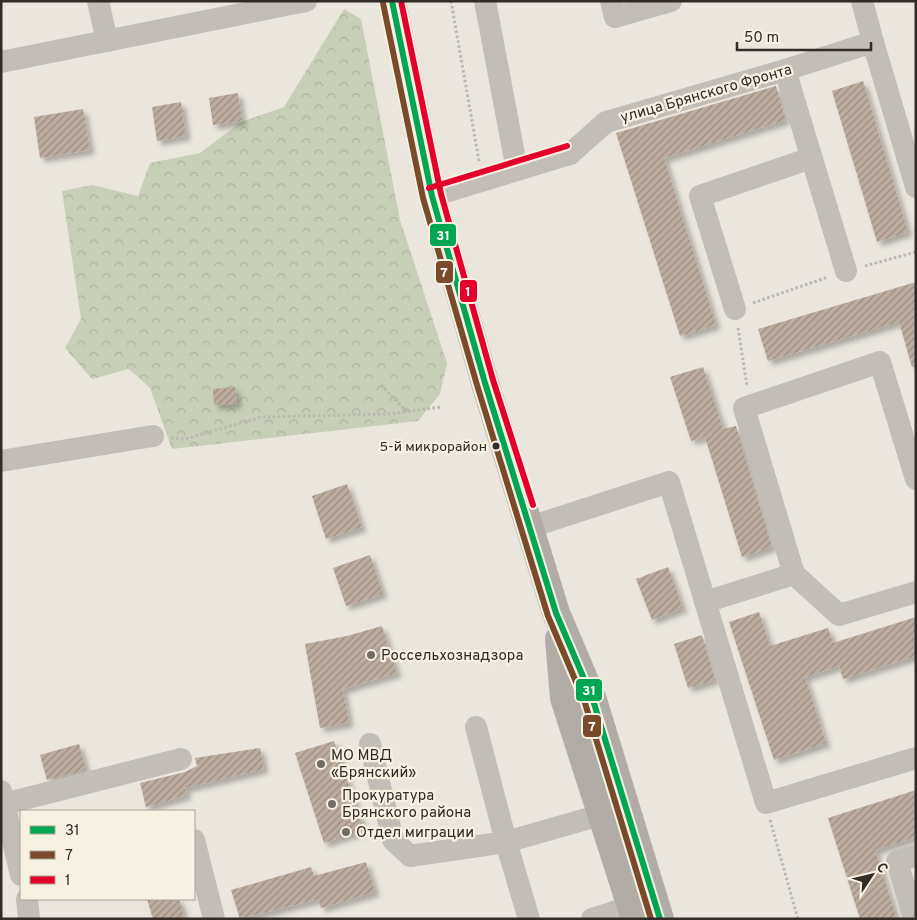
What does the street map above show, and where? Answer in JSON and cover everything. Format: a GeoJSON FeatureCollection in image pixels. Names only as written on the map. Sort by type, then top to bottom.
{"type":"FeatureCollection","features":[{"type":"Feature","properties":{"kind":"main road"},"geometry":{"type":"LineString","coordinates":[[392,1],[432,196],[485,383],[556,613],[593,700],[614,811],[645,911]]}},
{"type":"Feature","properties":{"kind":"street"},"geometry":{"type":"LineString","coordinates":[[98,1],[107,41]]}},
{"type":"Feature","properties":{"kind":"street"},"geometry":{"type":"LineString","coordinates":[[1,62],[306,1]]}},
{"type":"Feature","properties":{"kind":"street"},"geometry":{"type":"LineString","coordinates":[[485,1],[517,170]]}},
{"type":"Feature","properties":{"kind":"street"},"geometry":{"type":"LineString","coordinates":[[611,1],[615,17],[671,1]]}},
{"type":"Feature","properties":{"kind":"street"},"geometry":{"type":"LineString","coordinates":[[862,1],[916,187]]}},
{"type":"Feature","properties":{"kind":"street","name":"улица Брянского Фронта"},"geometry":{"type":"LineString","coordinates":[[432,196],[570,154],[606,122],[874,42]]}},
{"type":"Feature","properties":{"kind":"street"},"geometry":{"type":"LineString","coordinates":[[785,70],[846,271]]}},
{"type":"Feature","properties":{"kind":"street"},"geometry":{"type":"LineString","coordinates":[[735,309],[700,196],[811,158]]}},
{"type":"Feature","properties":{"kind":"street"},"geometry":{"type":"LineString","coordinates":[[916,479],[880,362],[744,408],[794,574],[839,615],[916,592]]}},
{"type":"Feature","properties":{"kind":"street"},"geometry":{"type":"LineString","coordinates":[[1,461],[153,436]]}},
{"type":"Feature","properties":{"kind":"street"},"geometry":{"type":"LineString","coordinates":[[530,527],[669,482],[766,803],[916,758]]}},
{"type":"Feature","properties":{"kind":"street"},"geometry":{"type":"LineString","coordinates":[[705,602],[794,574]]}},
{"type":"Feature","properties":{"kind":"street"},"geometry":{"type":"LineString","coordinates":[[476,727],[506,842],[529,919]]}},
{"type":"Feature","properties":{"kind":"street"},"geometry":{"type":"LineString","coordinates":[[370,744],[393,840],[410,856],[506,842],[614,811]]}},
{"type":"Feature","properties":{"kind":"street"},"geometry":{"type":"LineString","coordinates":[[20,871],[3,798],[181,759]]}},
{"type":"Feature","properties":{"kind":"street"},"geometry":{"type":"LineString","coordinates":[[195,844],[214,919]]}},
{"type":"Feature","properties":{"kind":"street"},"geometry":{"type":"LineString","coordinates":[[914,919],[897,862],[916,856]]}},
{"type":"Feature","properties":{"kind":"street"},"geometry":{"type":"LineString","coordinates":[[27,900],[29,919]]}},
{"type":"Feature","properties":{"kind":"street"},"geometry":{"type":"LineString","coordinates":[[592,919],[645,911]]}},
{"type":"Feature","properties":{"kind":"path"},"geometry":{"type":"LineString","coordinates":[[451,1],[482,181]]}},
{"type":"Feature","properties":{"kind":"path"},"geometry":{"type":"LineString","coordinates":[[750,406],[735,309],[846,271],[916,252]]}},
{"type":"Feature","properties":{"kind":"path"},"geometry":{"type":"LineString","coordinates":[[381,385],[407,412]]}},
{"type":"Feature","properties":{"kind":"path"},"geometry":{"type":"LineString","coordinates":[[153,436],[185,439],[262,417],[391,414],[440,407]]}},
{"type":"Feature","properties":{"kind":"path"},"geometry":{"type":"LineString","coordinates":[[766,803],[798,919]]}},
{"type":"Feature","properties":{"kind":"green space"},"geometry":{"type":"Polygon","coordinates":[[[344,9],[361,19],[400,220],[447,363],[440,394],[418,421],[172,449],[150,388],[129,369],[92,379],[65,348],[81,319],[62,191],[92,185],[138,196],[150,163],[200,153],[241,122],[284,107],[344,9]]]}},
{"type":"Feature","properties":{"kind":"building"},"geometry":{"type":"Polygon","coordinates":[[[863,81],[908,232],[877,242],[832,91],[863,81]]]}},
{"type":"Feature","properties":{"kind":"building"},"geometry":{"type":"Polygon","coordinates":[[[776,86],[786,120],[664,158],[716,325],[680,336],[616,133],[776,86]]]}},
{"type":"Feature","properties":{"kind":"building"},"geometry":{"type":"Polygon","coordinates":[[[238,93],[242,121],[213,125],[209,98],[238,93]]]}},
{"type":"Feature","properties":{"kind":"building"},"geometry":{"type":"Polygon","coordinates":[[[181,102],[186,136],[157,141],[152,107],[181,102]]]}},
{"type":"Feature","properties":{"kind":"building"},"geometry":{"type":"Polygon","coordinates":[[[83,109],[90,150],[40,158],[34,117],[83,109]]]}},
{"type":"Feature","properties":{"kind":"building"},"geometry":{"type":"Polygon","coordinates":[[[916,282],[916,367],[912,367],[899,322],[768,361],[758,329],[916,282]]]}},
{"type":"Feature","properties":{"kind":"building"},"geometry":{"type":"Polygon","coordinates":[[[703,367],[723,429],[736,426],[772,547],[742,557],[705,437],[691,441],[670,377],[703,367]]]}},
{"type":"Feature","properties":{"kind":"building"},"geometry":{"type":"Polygon","coordinates":[[[235,387],[237,404],[214,405],[213,389],[235,387]]]}},
{"type":"Feature","properties":{"kind":"building"},"geometry":{"type":"Polygon","coordinates":[[[347,484],[362,527],[326,539],[312,496],[347,484]]]}},
{"type":"Feature","properties":{"kind":"building"},"geometry":{"type":"Polygon","coordinates":[[[370,555],[383,594],[346,606],[333,568],[370,555]]]}},
{"type":"Feature","properties":{"kind":"building"},"geometry":{"type":"Polygon","coordinates":[[[668,567],[683,608],[652,620],[636,579],[668,567]]]}},
{"type":"Feature","properties":{"kind":"building"},"geometry":{"type":"Polygon","coordinates":[[[759,612],[770,646],[828,628],[833,643],[916,617],[916,656],[843,679],[839,666],[805,677],[826,743],[774,760],[729,622],[759,612]]]}},
{"type":"Feature","properties":{"kind":"building"},"geometry":{"type":"Polygon","coordinates":[[[382,626],[397,673],[343,689],[349,723],[320,728],[305,644],[347,636],[382,626]]]}},
{"type":"Feature","properties":{"kind":"building"},"geometry":{"type":"Polygon","coordinates":[[[702,635],[715,680],[688,688],[674,644],[702,635]]]}},
{"type":"Feature","properties":{"kind":"building"},"geometry":{"type":"Polygon","coordinates":[[[334,741],[364,830],[324,843],[295,753],[334,741]]]}},
{"type":"Feature","properties":{"kind":"building"},"geometry":{"type":"Polygon","coordinates":[[[79,744],[86,770],[47,780],[40,755],[79,744]]]}},
{"type":"Feature","properties":{"kind":"building"},"geometry":{"type":"Polygon","coordinates":[[[260,748],[264,769],[185,788],[187,795],[146,807],[140,783],[185,772],[197,766],[195,758],[260,748]]]}},
{"type":"Feature","properties":{"kind":"building"},"geometry":{"type":"Polygon","coordinates":[[[916,790],[916,837],[875,850],[897,919],[860,919],[828,818],[916,790]]]}},
{"type":"Feature","properties":{"kind":"building"},"geometry":{"type":"Polygon","coordinates":[[[366,862],[375,892],[321,908],[318,899],[240,919],[231,890],[311,867],[314,876],[366,862]]]}},
{"type":"Feature","properties":{"kind":"building"},"geometry":{"type":"Polygon","coordinates":[[[147,900],[179,900],[185,919],[153,919],[147,900]]]}},
{"type":"Feature","properties":{"kind":"transit line","name":"31"},"geometry":{"type":"LineString","coordinates":[[392,1],[432,196],[485,383],[556,613],[593,700],[660,919]]}},
{"type":"Feature","properties":{"kind":"transit line","name":"1"},"geometry":{"type":"LineString","coordinates":[[401,1],[441,194],[493,380],[533,505]]}},
{"type":"Feature","properties":{"kind":"transit line","name":"7"},"geometry":{"type":"LineString","coordinates":[[383,3],[423,198],[477,385],[548,616],[585,703],[651,919]]}},
{"type":"Feature","properties":{"kind":"transit line","name":"1"},"geometry":{"type":"LineString","coordinates":[[429,188],[567,146]]}},
{"type":"Feature","properties":{"kind":"place","name":"5-й микрорайон"},"geometry":{"type":"Point","coordinates":[496,446]}},
{"type":"Feature","properties":{"kind":"place","name":"Россельхознадзора"},"geometry":{"type":"Point","coordinates":[371,655]}},
{"type":"Feature","properties":{"kind":"place","name":"МО МВД «Брянский»"},"geometry":{"type":"Point","coordinates":[321,764]}},
{"type":"Feature","properties":{"kind":"place","name":"Прокуратура Брянского района"},"geometry":{"type":"Point","coordinates":[332,804]}},
{"type":"Feature","properties":{"kind":"place","name":"Отдел миграции"},"geometry":{"type":"Point","coordinates":[346,832]}}]}
